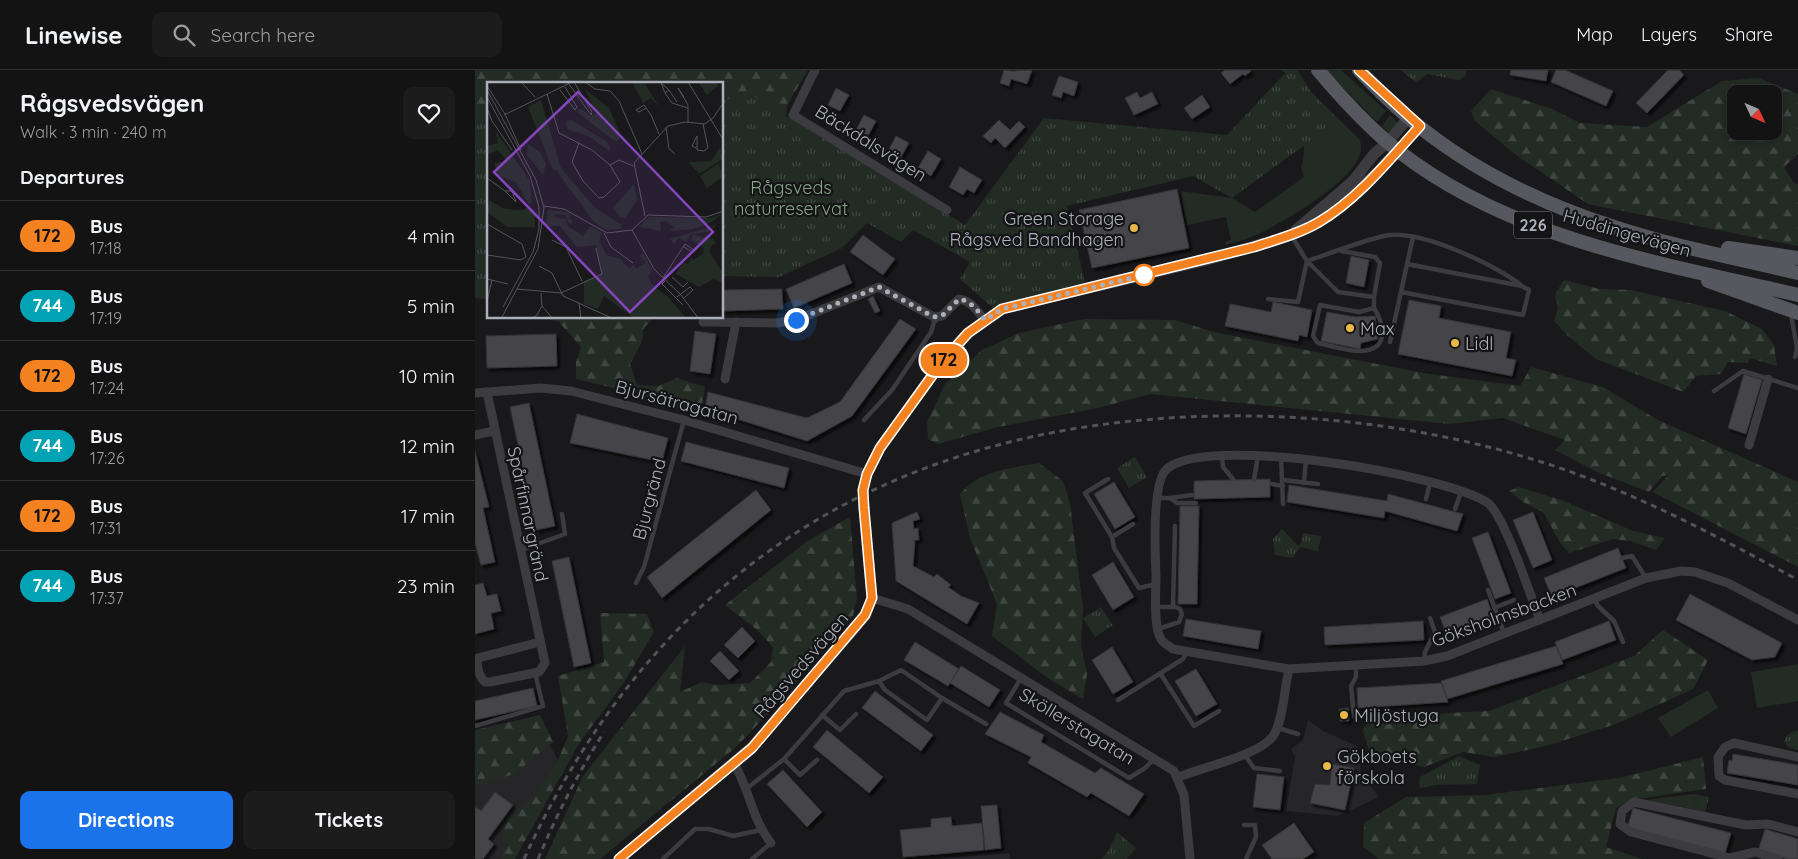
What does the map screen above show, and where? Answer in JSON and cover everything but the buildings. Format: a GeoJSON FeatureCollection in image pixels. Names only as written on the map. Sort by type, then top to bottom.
{"type":"FeatureCollection","features":[{"type":"Feature","properties":{"kind":"main road","name":"Huddingevägen"},"geometry":{"type":"LineString","coordinates":[[1318,70],[1336,92],[1393,146],[1473,197],[1535,226],[1563,236],[1682,269],[1798,295]]}},
{"type":"Feature","properties":{"kind":"main road","name":"Huddingevägen"},"geometry":{"type":"LineString","coordinates":[[1359,70],[1420,126],[1494,176],[1573,212],[1614,227],[1798,273]]}},
{"type":"Feature","properties":{"kind":"main road"},"geometry":{"type":"LineString","coordinates":[[1657,239],[1798,258]]}},
{"type":"Feature","properties":{"kind":"main road"},"geometry":{"type":"LineString","coordinates":[[1682,269],[1720,286],[1795,312]]}},
{"type":"Feature","properties":{"kind":"street","name":"Bäckdalsvägen"},"geometry":{"type":"LineString","coordinates":[[815,70],[793,115],[947,210]]}},
{"type":"Feature","properties":{"kind":"street"},"geometry":{"type":"LineString","coordinates":[[872,598],[863,490],[867,474],[880,448],[942,362],[968,333],[1002,309],[1207,260],[1291,234],[1318,223],[1341,206],[1393,146],[1409,117]]}},
{"type":"Feature","properties":{"kind":"street"},"geometry":{"type":"LineString","coordinates":[[1393,146],[1420,126]]}},
{"type":"Feature","properties":{"kind":"street"},"geometry":{"type":"LineString","coordinates":[[703,322],[777,323],[796,320],[879,287],[934,317],[942,316],[959,299],[972,304],[985,320]]}},
{"type":"Feature","properties":{"kind":"street"},"geometry":{"type":"LineString","coordinates":[[725,379],[736,322]]}},
{"type":"Feature","properties":{"kind":"street"},"geometry":{"type":"LineString","coordinates":[[1749,445],[1768,379]]}},
{"type":"Feature","properties":{"kind":"street","name":"Bjursätragatan"},"geometry":{"type":"LineString","coordinates":[[475,393],[541,388],[571,391],[684,420],[867,474]]}},
{"type":"Feature","properties":{"kind":"street","name":"Spårfinnargränd"},"geometry":{"type":"LineString","coordinates":[[487,392],[545,663],[543,668],[535,673]]}},
{"type":"Feature","properties":{"kind":"street"},"geometry":{"type":"LineString","coordinates":[[475,435],[494,431]]}},
{"type":"Feature","properties":{"kind":"street"},"geometry":{"type":"LineString","coordinates":[[1158,629],[1156,607],[1157,498],[1161,476],[1172,464],[1194,457],[1258,456],[1335,462],[1392,472],[1461,492],[1488,503],[1497,513],[1540,620]]}},
{"type":"Feature","properties":{"kind":"street","name":"Göksholmsbacken"},"geometry":{"type":"LineString","coordinates":[[1158,629],[1161,639],[1173,649],[1289,669],[1424,661],[1447,656],[1504,635],[1646,578],[1681,571],[1712,576],[1798,620]]}},
{"type":"Feature","properties":{"kind":"street","name":"Sköllerstagatan"},"geometry":{"type":"LineString","coordinates":[[872,598],[908,609],[1168,767],[1179,777]]}},
{"type":"Feature","properties":{"kind":"street","name":"Rågsvedsvägen"},"geometry":{"type":"LineString","coordinates":[[619,859],[734,763],[769,730],[858,626],[872,598]]}},
{"type":"Feature","properties":{"kind":"street"},"geometry":{"type":"LineString","coordinates":[[535,673],[485,682],[481,678],[477,662],[483,655],[540,642]]}},
{"type":"Feature","properties":{"kind":"street"},"geometry":{"type":"LineString","coordinates":[[1190,859],[1184,795],[1179,777],[1244,754],[1266,744],[1277,728],[1289,669]]}},
{"type":"Feature","properties":{"kind":"street"},"geometry":{"type":"LineString","coordinates":[[1798,757],[1734,743],[1725,747],[1717,763],[1719,776],[1725,780],[1798,794]]}},
{"type":"Feature","properties":{"kind":"street"},"geometry":{"type":"LineString","coordinates":[[734,763],[761,830],[771,843]]}},
{"type":"Feature","properties":{"kind":"street"},"geometry":{"type":"LineString","coordinates":[[1778,859],[1755,852],[1730,858],[1631,832],[1620,824],[1622,811],[1634,802],[1746,825],[1768,824],[1798,832]]}},
{"type":"Feature","properties":{"kind":"lane"},"geometry":{"type":"LineString","coordinates":[[1291,234],[1307,261],[1339,292],[1374,296]]}},
{"type":"Feature","properties":{"kind":"lane"},"geometry":{"type":"LineString","coordinates":[[1307,261],[1386,235],[1413,237],[1430,240],[1501,270],[1529,290],[1523,315],[1401,292]]}},
{"type":"Feature","properties":{"kind":"lane"},"geometry":{"type":"LineString","coordinates":[[1390,342],[1413,237]]}},
{"type":"Feature","properties":{"kind":"lane"},"geometry":{"type":"LineString","coordinates":[[1340,250],[1375,257],[1381,263],[1374,296],[1374,308],[1383,327],[1381,341],[1375,346],[1362,351],[1318,344],[1315,340],[1313,336],[1320,305],[1359,312],[1374,308]]}},
{"type":"Feature","properties":{"kind":"lane"},"geometry":{"type":"LineString","coordinates":[[1268,299],[1298,302],[1307,261]]}},
{"type":"Feature","properties":{"kind":"lane"},"geometry":{"type":"LineString","coordinates":[[1407,264],[1522,286]]}},
{"type":"Feature","properties":{"kind":"lane"},"geometry":{"type":"LineString","coordinates":[[1795,312],[1797,348],[1795,357]]}},
{"type":"Feature","properties":{"kind":"lane"},"geometry":{"type":"LineString","coordinates":[[864,420],[892,390],[931,332],[934,322],[942,316]]}},
{"type":"Feature","properties":{"kind":"lane"},"geometry":{"type":"LineString","coordinates":[[1714,391],[1743,371],[1798,388]]}},
{"type":"Feature","properties":{"kind":"lane","name":"Bjurgränd"},"geometry":{"type":"LineString","coordinates":[[636,583],[644,568],[684,420]]}},
{"type":"Feature","properties":{"kind":"lane"},"geometry":{"type":"LineString","coordinates":[[1254,479],[1258,456]]}},
{"type":"Feature","properties":{"kind":"lane"},"geometry":{"type":"LineString","coordinates":[[1222,457],[1223,467],[1233,478]]}},
{"type":"Feature","properties":{"kind":"lane"},"geometry":{"type":"LineString","coordinates":[[1281,457],[1283,504]]}},
{"type":"Feature","properties":{"kind":"lane"},"geometry":{"type":"LineString","coordinates":[[1304,483],[1306,459]]}},
{"type":"Feature","properties":{"kind":"lane"},"geometry":{"type":"LineString","coordinates":[[1108,479],[1085,493],[1112,537],[1114,548],[1139,588],[1156,584]]}},
{"type":"Feature","properties":{"kind":"lane"},"geometry":{"type":"LineString","coordinates":[[1426,499],[1430,483]]}},
{"type":"Feature","properties":{"kind":"lane"},"geometry":{"type":"LineString","coordinates":[[1272,484],[1318,484]]}},
{"type":"Feature","properties":{"kind":"lane"},"geometry":{"type":"LineString","coordinates":[[1455,508],[1461,492]]}},
{"type":"Feature","properties":{"kind":"lane"},"geometry":{"type":"LineString","coordinates":[[1157,498],[1192,494]]}},
{"type":"Feature","properties":{"kind":"lane"},"geometry":{"type":"LineString","coordinates":[[1170,498],[1177,503],[1196,503]]}},
{"type":"Feature","properties":{"kind":"lane"},"geometry":{"type":"LineString","coordinates":[[520,551],[565,534],[562,514]]}},
{"type":"Feature","properties":{"kind":"lane"},"geometry":{"type":"LineString","coordinates":[[1112,537],[1133,524]]}},
{"type":"Feature","properties":{"kind":"lane"},"geometry":{"type":"LineString","coordinates":[[1173,607],[1175,526]]}},
{"type":"Feature","properties":{"kind":"lane"},"geometry":{"type":"LineString","coordinates":[[1622,558],[1632,556],[1646,578]]}},
{"type":"Feature","properties":{"kind":"lane"},"geometry":{"type":"LineString","coordinates":[[1488,590],[1504,635]]}},
{"type":"Feature","properties":{"kind":"lane"},"geometry":{"type":"LineString","coordinates":[[1594,598],[1598,606],[1614,622],[1623,642]]}},
{"type":"Feature","properties":{"kind":"lane"},"geometry":{"type":"LineString","coordinates":[[1494,608],[1514,600]]}},
{"type":"Feature","properties":{"kind":"lane"},"geometry":{"type":"LineString","coordinates":[[1156,607],[1180,609],[1182,619],[1173,625],[1158,629]]}},
{"type":"Feature","properties":{"kind":"lane"},"geometry":{"type":"LineString","coordinates":[[1424,661],[1425,652],[1435,632],[1430,618]]}},
{"type":"Feature","properties":{"kind":"lane"},"geometry":{"type":"LineString","coordinates":[[1118,700],[1183,659],[1187,652]]}},
{"type":"Feature","properties":{"kind":"lane"},"geometry":{"type":"LineString","coordinates":[[1353,716],[1351,686],[1356,678],[1356,664]]}},
{"type":"Feature","properties":{"kind":"lane"},"geometry":{"type":"LineString","coordinates":[[745,789],[784,759],[844,691],[879,681],[901,670],[942,698],[986,724]]}},
{"type":"Feature","properties":{"kind":"lane"},"geometry":{"type":"LineString","coordinates":[[475,726],[543,706],[535,673]]}},
{"type":"Feature","properties":{"kind":"lane"},"geometry":{"type":"LineString","coordinates":[[1160,673],[1194,726],[1219,711]]}},
{"type":"Feature","properties":{"kind":"lane","name":"Sköllerstagatan"},"geometry":{"type":"LineString","coordinates":[[1021,678],[1006,703],[1129,778],[1145,768],[1154,759]]}},
{"type":"Feature","properties":{"kind":"lane"},"geometry":{"type":"LineString","coordinates":[[879,681],[885,690],[927,720],[942,698]]}},
{"type":"Feature","properties":{"kind":"lane"},"geometry":{"type":"LineString","coordinates":[[822,715],[840,730],[856,714]]}},
{"type":"Feature","properties":{"kind":"lane"},"geometry":{"type":"LineString","coordinates":[[1277,728],[1298,734]]}},
{"type":"Feature","properties":{"kind":"lane"},"geometry":{"type":"LineString","coordinates":[[1244,754],[1254,768],[1280,771]]}},
{"type":"Feature","properties":{"kind":"lane"},"geometry":{"type":"LineString","coordinates":[[784,759],[800,775],[817,760]]}},
{"type":"Feature","properties":{"kind":"lane"},"geometry":{"type":"LineString","coordinates":[[1244,825],[1255,825],[1256,831],[1246,859]]}},
{"type":"Feature","properties":{"kind":"lane"},"geometry":{"type":"LineString","coordinates":[[663,859],[695,829],[709,829],[733,836],[761,830]]}},
{"type":"Feature","properties":{"kind":"lane"},"geometry":{"type":"LineString","coordinates":[[752,859],[771,843]]}},
{"type":"Feature","properties":{"kind":"shaded area","name":"Gökboets förskola"},"geometry":{"type":"Polygon","coordinates":[[[1308,720],[1323,731],[1357,746],[1360,756],[1361,774],[1367,776],[1369,784],[1379,797],[1338,816],[1286,811],[1295,757],[1291,749],[1303,740],[1308,720]]]}},
{"type":"Feature","properties":{"kind":"shaded area"},"geometry":{"type":"Polygon","coordinates":[[[545,737],[558,760],[533,799],[509,818],[502,830],[503,853],[501,859],[475,859],[475,741],[545,737]]]}},
{"type":"Feature","properties":{"kind":"shaded area"},"geometry":{"type":"Polygon","coordinates":[[[1010,853],[1010,859],[939,859],[1010,853]]]}},
{"type":"Feature","properties":{"kind":"green space"},"geometry":{"type":"Polygon","coordinates":[[[475,70],[808,70],[787,105],[786,123],[724,155],[724,82],[487,82],[487,165],[475,164],[475,70]]]}},
{"type":"Feature","properties":{"kind":"green space"},"geometry":{"type":"Polygon","coordinates":[[[1282,70],[1297,70],[1311,92],[1359,139],[1361,151],[1354,165],[1342,179],[1307,206],[1257,234],[1225,245],[1225,242],[1231,240],[1226,217],[1187,225],[1180,191],[1232,198],[1255,212],[1304,177],[1301,168],[1304,142],[1299,91],[1282,70]]]}},
{"type":"Feature","properties":{"kind":"green space","name":"Rågsveds naturreservat"},"geometry":{"type":"Polygon","coordinates":[[[1288,70],[1297,70],[1311,92],[1339,120],[1232,198],[1193,176],[1067,206],[1085,282],[994,309],[960,279],[970,262],[913,230],[901,242],[867,223],[842,248],[779,277],[724,276],[724,99],[755,97],[965,225],[1044,118],[1227,135],[1288,70]]]}},
{"type":"Feature","properties":{"kind":"green space"},"geometry":{"type":"Polygon","coordinates":[[[1326,70],[1341,70],[1386,111],[1377,122],[1326,70]]]}},
{"type":"Feature","properties":{"kind":"green space"},"geometry":{"type":"Polygon","coordinates":[[[1401,70],[1467,70],[1465,76],[1459,80],[1427,74],[1416,83],[1401,70]]]}},
{"type":"Feature","properties":{"kind":"green space"},"geometry":{"type":"Polygon","coordinates":[[[1759,78],[1776,85],[1727,85],[1727,140],[1783,140],[1783,88],[1798,94],[1798,154],[1784,167],[1794,183],[1798,184],[1798,246],[1588,204],[1516,155],[1475,121],[1471,111],[1491,89],[1552,109],[1580,123],[1647,127],[1722,81],[1759,78]]]}},
{"type":"Feature","properties":{"kind":"green space"},"geometry":{"type":"Polygon","coordinates":[[[487,105],[487,299],[475,298],[475,106],[487,105]]]}},
{"type":"Feature","properties":{"kind":"green space"},"geometry":{"type":"Polygon","coordinates":[[[1390,115],[1398,123],[1390,135],[1382,126],[1390,115]]]}},
{"type":"Feature","properties":{"kind":"green space"},"geometry":{"type":"Polygon","coordinates":[[[1564,280],[1599,289],[1631,290],[1725,311],[1762,329],[1774,345],[1777,366],[1750,358],[1748,363],[1728,362],[1721,374],[1696,376],[1683,392],[1596,359],[1568,336],[1554,321],[1558,308],[1555,294],[1564,280]]]}},
{"type":"Feature","properties":{"kind":"green space"},"geometry":{"type":"Polygon","coordinates":[[[548,319],[652,319],[644,328],[642,342],[630,364],[637,385],[658,386],[677,378],[705,387],[700,416],[639,394],[576,379],[576,362],[581,347],[559,322],[548,319]]]}},
{"type":"Feature","properties":{"kind":"green space"},"geometry":{"type":"Polygon","coordinates":[[[1084,319],[1175,320],[1214,332],[1423,373],[1520,386],[1531,367],[1603,387],[1658,420],[1798,482],[1798,567],[1653,492],[1669,475],[1662,476],[1649,492],[1597,472],[1555,450],[1565,440],[1503,418],[1449,424],[1150,394],[1098,408],[998,427],[938,444],[928,439],[927,422],[945,384],[982,350],[1019,333],[1084,319]]]}},
{"type":"Feature","properties":{"kind":"green space"},"geometry":{"type":"Polygon","coordinates":[[[1135,457],[1147,477],[1129,488],[1117,468],[1135,457]]]}},
{"type":"Feature","properties":{"kind":"green space"},"geometry":{"type":"Polygon","coordinates":[[[1039,463],[1063,481],[1070,503],[1083,608],[1081,646],[1087,674],[1083,699],[1049,679],[992,636],[997,604],[970,538],[960,494],[977,479],[996,471],[1039,463]]]}},
{"type":"Feature","properties":{"kind":"green space"},"geometry":{"type":"Polygon","coordinates":[[[1519,487],[1564,501],[1633,531],[1665,538],[1656,550],[1631,541],[1613,539],[1569,553],[1561,544],[1543,512],[1523,502],[1509,491],[1519,487]]]}},
{"type":"Feature","properties":{"kind":"green space"},"geometry":{"type":"Polygon","coordinates":[[[850,517],[857,599],[853,616],[781,700],[735,748],[600,859],[545,859],[583,776],[685,646],[680,692],[702,682],[716,685],[750,683],[771,662],[773,647],[756,629],[725,605],[809,540],[850,517]]]}},
{"type":"Feature","properties":{"kind":"green space"},"geometry":{"type":"Polygon","coordinates":[[[1282,529],[1298,546],[1301,544],[1303,533],[1321,536],[1318,551],[1300,547],[1293,558],[1275,555],[1273,539],[1282,529]]]}},
{"type":"Feature","properties":{"kind":"green space"},"geometry":{"type":"Polygon","coordinates":[[[1101,607],[1113,625],[1095,637],[1083,618],[1101,607]]]}},
{"type":"Feature","properties":{"kind":"green space"},"geometry":{"type":"Polygon","coordinates":[[[600,613],[647,614],[654,632],[623,684],[578,745],[515,859],[501,859],[503,853],[502,830],[509,818],[533,798],[558,760],[568,736],[558,676],[604,662],[600,613]]]}},
{"type":"Feature","properties":{"kind":"green space"},"geometry":{"type":"Polygon","coordinates":[[[1663,630],[1708,660],[1693,689],[1616,724],[1546,746],[1494,757],[1463,752],[1424,767],[1370,755],[1363,731],[1367,723],[1447,713],[1489,711],[1634,656],[1663,630]]]}},
{"type":"Feature","properties":{"kind":"green space"},"geometry":{"type":"Polygon","coordinates":[[[1798,664],[1798,701],[1757,708],[1751,672],[1798,664]]]}},
{"type":"Feature","properties":{"kind":"green space"},"geometry":{"type":"Polygon","coordinates":[[[1708,690],[1718,708],[1671,737],[1658,718],[1708,690]]]}},
{"type":"Feature","properties":{"kind":"green space"},"geometry":{"type":"Polygon","coordinates":[[[540,715],[553,742],[514,774],[475,786],[475,730],[540,715]]]}},
{"type":"Feature","properties":{"kind":"green space"},"geometry":{"type":"Polygon","coordinates":[[[1798,730],[1798,750],[1788,747],[1784,741],[1788,734],[1798,730]]]}},
{"type":"Feature","properties":{"kind":"green space"},"geometry":{"type":"Polygon","coordinates":[[[1459,756],[1480,765],[1477,784],[1436,785],[1419,788],[1420,777],[1459,756]]]}},
{"type":"Feature","properties":{"kind":"green space"},"geometry":{"type":"Polygon","coordinates":[[[1703,757],[1706,789],[1636,799],[1616,808],[1606,847],[1642,859],[1379,859],[1363,847],[1364,823],[1406,797],[1485,795],[1619,778],[1703,757]]]}},
{"type":"Feature","properties":{"kind":"green space"},"geometry":{"type":"Polygon","coordinates":[[[1694,794],[1692,799],[1698,801],[1693,809],[1646,800],[1694,794]]]}},
{"type":"Feature","properties":{"kind":"green space"},"geometry":{"type":"Polygon","coordinates":[[[1694,794],[1709,797],[1705,813],[1693,809],[1698,801],[1692,799],[1694,794]]]}},
{"type":"Feature","properties":{"kind":"green space"},"geometry":{"type":"Polygon","coordinates":[[[1117,832],[1136,848],[1127,859],[1101,859],[1107,853],[1117,832]]]}},
{"type":"Feature","properties":{"kind":"railway"},"geometry":{"type":"LineString","coordinates":[[524,859],[579,756],[644,667],[718,591],[801,530],[893,481],[993,446],[1101,425],[1217,416],[1301,418],[1384,426],[1426,433],[1508,452],[1581,476],[1676,516],[1798,580]]}},
{"type":"Feature","properties":{"kind":"railway"},"geometry":{"type":"LineString","coordinates":[[538,859],[568,794],[604,732]]}},
{"type":"Feature","properties":{"kind":"bus line","name":"172"},"geometry":{"type":"LineString","coordinates":[[619,859],[752,748],[858,626],[872,598],[863,490],[867,474],[880,448],[916,397],[942,362],[968,333],[1002,309],[1254,247],[1318,223],[1330,215],[1359,190],[1420,126],[1359,70]]}},
{"type":"Feature","properties":{"kind":"place","name":"Green Storage Rågsved Bandhagen"},"geometry":{"type":"Point","coordinates":[1134,228]}},
{"type":"Feature","properties":{"kind":"place","name":"Max"},"geometry":{"type":"Point","coordinates":[1350,328]}},
{"type":"Feature","properties":{"kind":"place","name":"Lidl"},"geometry":{"type":"Point","coordinates":[1455,343]}},
{"type":"Feature","properties":{"kind":"place","name":"Miljöstuga"},"geometry":{"type":"Point","coordinates":[1344,715]}},
{"type":"Feature","properties":{"kind":"place","name":"Gökboets förskola"},"geometry":{"type":"Point","coordinates":[1327,766]}},
{"type":"Feature","properties":{"kind":"route"},"geometry":{"type":"LineString","coordinates":[[796,320],[879,287],[934,317],[942,316],[959,299],[964,300],[972,304],[985,320],[1002,309],[1144,275]]}}]}
